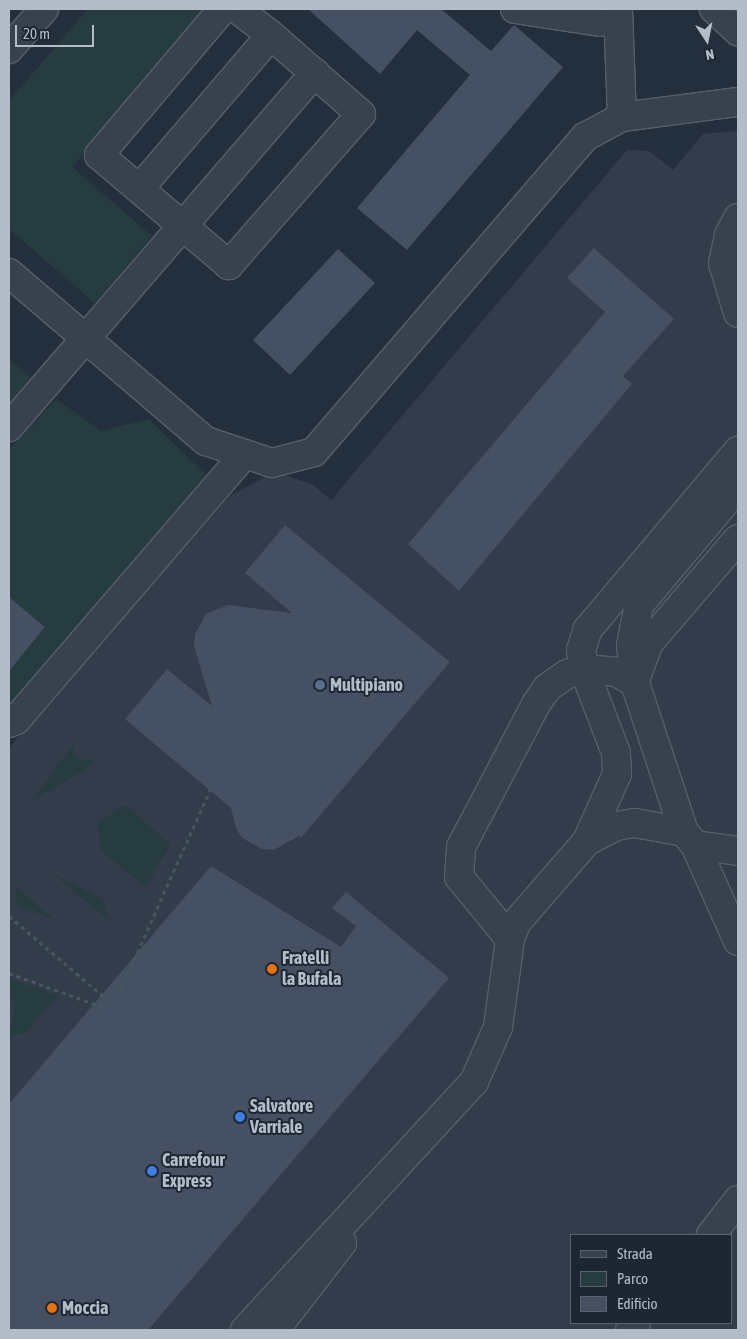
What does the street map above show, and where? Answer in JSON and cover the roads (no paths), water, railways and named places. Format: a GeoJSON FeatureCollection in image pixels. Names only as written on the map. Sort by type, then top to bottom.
{"type":"FeatureCollection","features":[{"type":"Feature","properties":{"kind":"lane"},"geometry":{"type":"LineString","coordinates":[[9,49],[44,9]]}},
{"type":"Feature","properties":{"kind":"lane"},"geometry":{"type":"LineString","coordinates":[[223,9],[99,155],[229,265],[361,114],[271,35],[237,9]]}},
{"type":"Feature","properties":{"kind":"lane"},"geometry":{"type":"LineString","coordinates":[[515,9],[606,19],[622,116]]}},
{"type":"Feature","properties":{"kind":"lane"},"geometry":{"type":"LineString","coordinates":[[714,9],[738,31]]}},
{"type":"Feature","properties":{"kind":"lane"},"geometry":{"type":"LineString","coordinates":[[140,188],[271,35]]}},
{"type":"Feature","properties":{"kind":"lane"},"geometry":{"type":"LineString","coordinates":[[9,427],[182,224],[315,73]]}},
{"type":"Feature","properties":{"kind":"lane"},"geometry":{"type":"LineString","coordinates":[[9,273],[206,441],[272,463],[314,452],[585,138],[622,116],[738,102]]}},
{"type":"Feature","properties":{"kind":"lane"},"geometry":{"type":"LineString","coordinates":[[738,218],[729,235],[731,270],[738,313]]}},
{"type":"Feature","properties":{"kind":"lane"},"geometry":{"type":"LineString","coordinates":[[245,1330],[474,1082],[498,1026],[510,939],[528,908],[587,841],[613,784],[616,760],[607,725],[584,669],[581,650],[588,629],[598,614],[738,451]]}},
{"type":"Feature","properties":{"kind":"lane"},"geometry":{"type":"LineString","coordinates":[[9,723],[16,720],[245,454]]}},
{"type":"Feature","properties":{"kind":"lane"},"geometry":{"type":"LineString","coordinates":[[738,487],[639,605],[631,645],[635,684],[690,838],[738,941]]}},
{"type":"Feature","properties":{"kind":"lane"},"geometry":{"type":"LineString","coordinates":[[635,684],[648,644],[738,539]]}},
{"type":"Feature","properties":{"kind":"lane"},"geometry":{"type":"LineString","coordinates":[[510,939],[459,877],[461,847],[536,704],[547,688],[567,674],[584,669],[616,672],[635,684]]}},
{"type":"Feature","properties":{"kind":"lane"},"geometry":{"type":"LineString","coordinates":[[587,841],[616,826],[635,823],[738,852]]}},
{"type":"Feature","properties":{"kind":"lane"},"geometry":{"type":"LineString","coordinates":[[275,1330],[318,1278],[394,1168]]}},
{"type":"Feature","properties":{"kind":"lane"},"geometry":{"type":"LineString","coordinates":[[712,1234],[738,1200]]}},
{"type":"Feature","properties":{"kind":"place","name":"Multipiano"},"geometry":{"type":"Point","coordinates":[320,685]}},
{"type":"Feature","properties":{"kind":"place","name":"Fratelli la Bufala"},"geometry":{"type":"Point","coordinates":[272,969]}},
{"type":"Feature","properties":{"kind":"place","name":"Salvatore Varriale"},"geometry":{"type":"Point","coordinates":[240,1117]}},
{"type":"Feature","properties":{"kind":"place","name":"Carrefour Express"},"geometry":{"type":"Point","coordinates":[152,1171]}},
{"type":"Feature","properties":{"kind":"place","name":"Moccia"},"geometry":{"type":"Point","coordinates":[52,1308]}}]}
